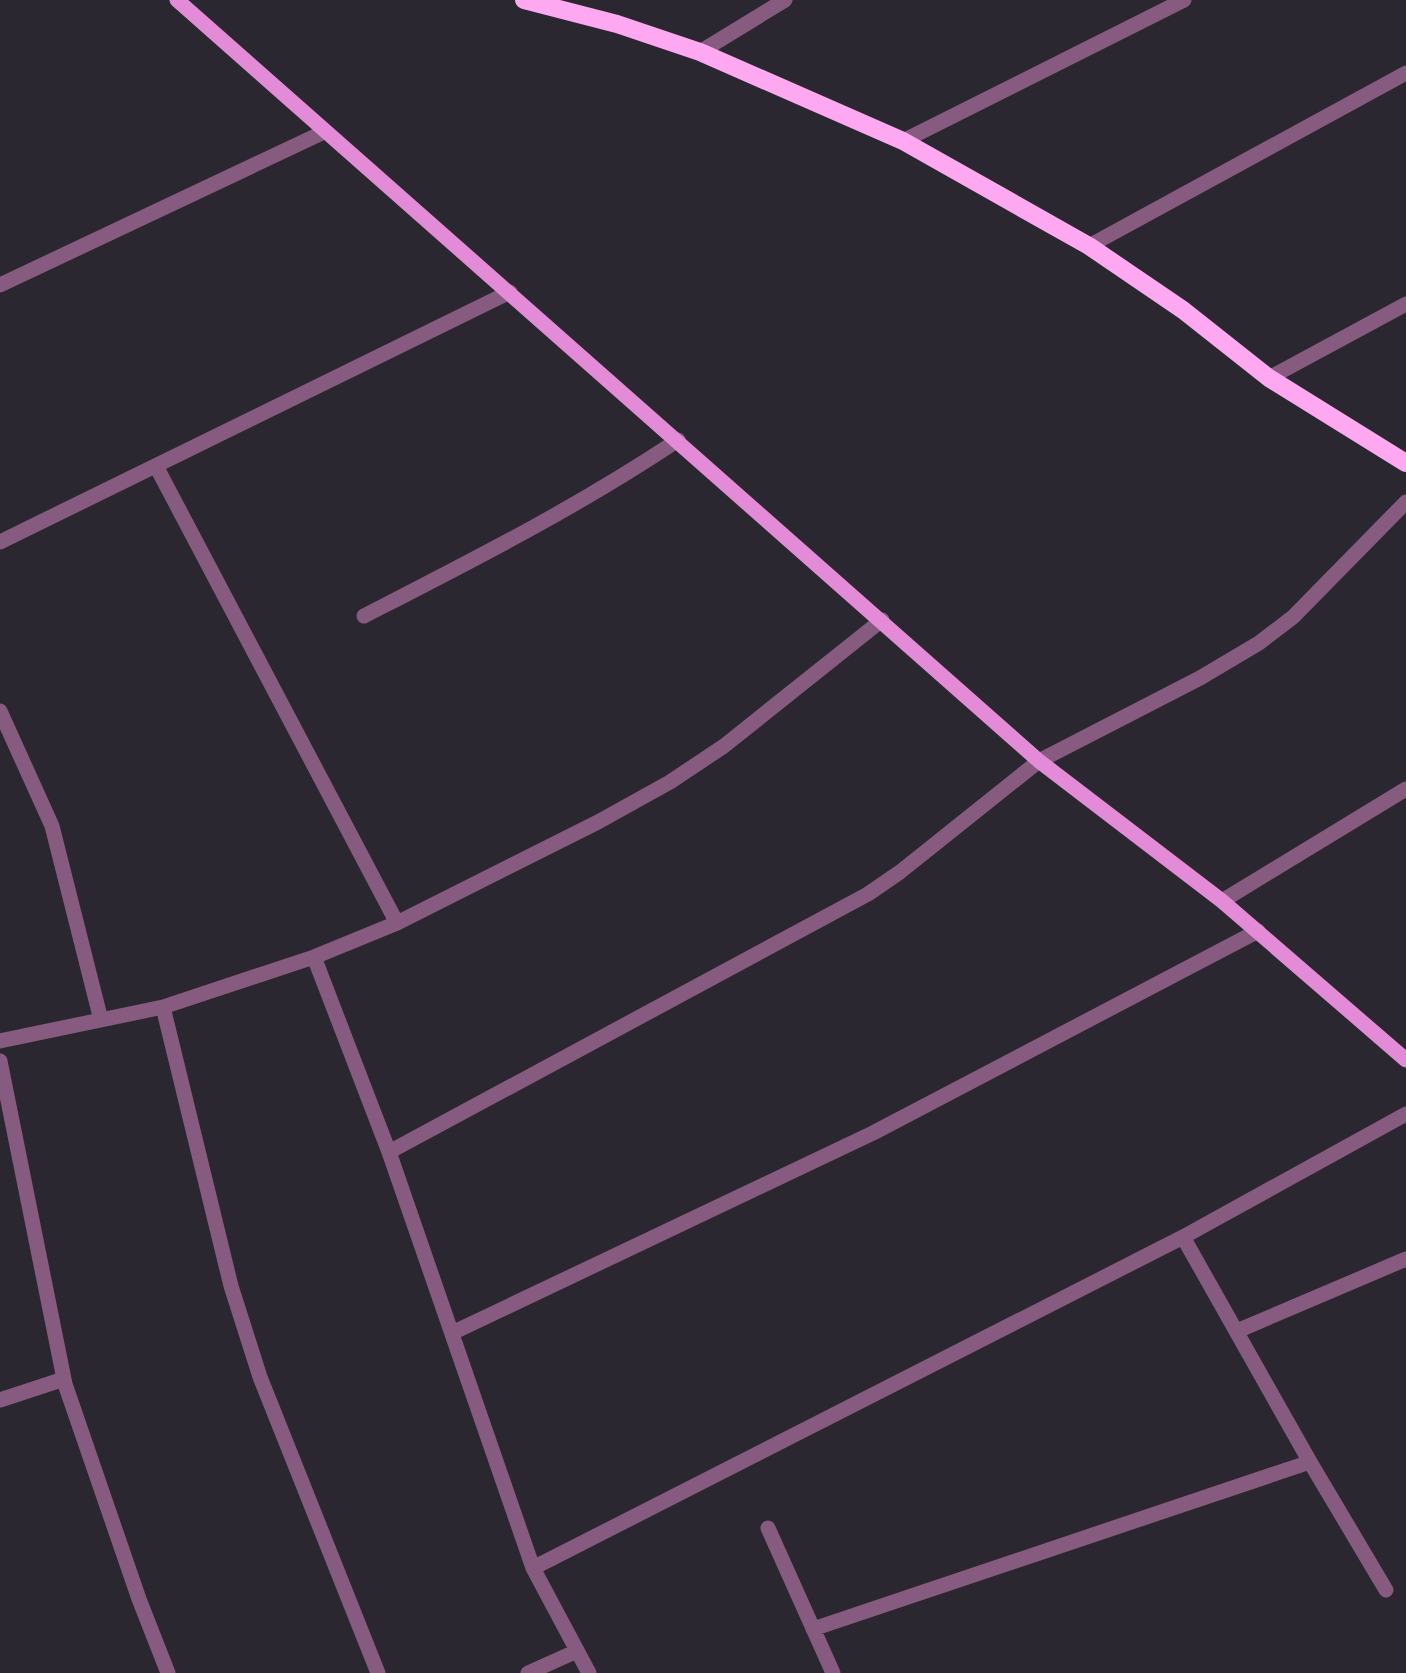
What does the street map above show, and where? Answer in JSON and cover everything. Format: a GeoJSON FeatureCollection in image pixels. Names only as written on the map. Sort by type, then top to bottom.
{"type":"FeatureCollection","features":[{"type":"Feature","properties":{"kind":"highway"},"geometry":{"type":"LineString","coordinates":[[524,0],[617,24],[700,51],[903,141],[1089,246],[1183,310],[1269,378],[1406,463]]}},
{"type":"Feature","properties":{"kind":"main road"},"geometry":{"type":"LineString","coordinates":[[177,0],[1039,761],[1222,901],[1406,1060]]}},
{"type":"Feature","properties":{"kind":"street"},"geometry":{"type":"LineString","coordinates":[[700,51],[785,0]]}},
{"type":"Feature","properties":{"kind":"street"},"geometry":{"type":"LineString","coordinates":[[903,141],[1184,0]]}},
{"type":"Feature","properties":{"kind":"street"},"geometry":{"type":"LineString","coordinates":[[1089,246],[1406,73]]}},
{"type":"Feature","properties":{"kind":"street"},"geometry":{"type":"LineString","coordinates":[[0,285],[324,132]]}},
{"type":"Feature","properties":{"kind":"street"},"geometry":{"type":"LineString","coordinates":[[0,542],[510,292]]}},
{"type":"Feature","properties":{"kind":"street"},"geometry":{"type":"LineString","coordinates":[[1269,378],[1406,304]]}},
{"type":"Feature","properties":{"kind":"street"},"geometry":{"type":"LineString","coordinates":[[364,616],[519,537],[608,487],[678,440]]}},
{"type":"Feature","properties":{"kind":"street"},"geometry":{"type":"LineString","coordinates":[[156,466],[397,923]]}},
{"type":"Feature","properties":{"kind":"street"},"geometry":{"type":"LineString","coordinates":[[389,1152],[868,894],[900,872],[1039,761],[1200,678],[1259,643],[1293,617],[1406,502]]}},
{"type":"Feature","properties":{"kind":"street"},"geometry":{"type":"LineString","coordinates":[[0,1041],[163,1007],[314,957],[397,923],[597,822],[670,782],[724,746],[882,620]]}},
{"type":"Feature","properties":{"kind":"street"},"geometry":{"type":"LineString","coordinates":[[0,711],[52,826],[101,1020]]}},
{"type":"Feature","properties":{"kind":"street"},"geometry":{"type":"LineString","coordinates":[[1222,901],[1406,789]]}},
{"type":"Feature","properties":{"kind":"street"},"geometry":{"type":"LineString","coordinates":[[452,1332],[873,1133],[1258,931]]}},
{"type":"Feature","properties":{"kind":"street"},"geometry":{"type":"LineString","coordinates":[[314,957],[389,1152],[533,1568],[589,1673]]}},
{"type":"Feature","properties":{"kind":"street"},"geometry":{"type":"LineString","coordinates":[[163,1007],[231,1286],[261,1377],[378,1673]]}},
{"type":"Feature","properties":{"kind":"street"},"geometry":{"type":"LineString","coordinates":[[0,1061],[64,1379],[139,1599],[168,1673]]}},
{"type":"Feature","properties":{"kind":"street"},"geometry":{"type":"LineString","coordinates":[[533,1568],[1183,1237],[1406,1114]]}},
{"type":"Feature","properties":{"kind":"street"},"geometry":{"type":"LineString","coordinates":[[1183,1237],[1310,1462],[1386,1590]]}},
{"type":"Feature","properties":{"kind":"street"},"geometry":{"type":"LineString","coordinates":[[1237,1331],[1406,1259]]}},
{"type":"Feature","properties":{"kind":"street"},"geometry":{"type":"LineString","coordinates":[[0,1400],[64,1379]]}},
{"type":"Feature","properties":{"kind":"street"},"geometry":{"type":"LineString","coordinates":[[813,1629],[1310,1462]]}},
{"type":"Feature","properties":{"kind":"street"},"geometry":{"type":"LineString","coordinates":[[768,1528],[833,1673]]}},
{"type":"Feature","properties":{"kind":"street"},"geometry":{"type":"LineString","coordinates":[[528,1673],[577,1651]]}}]}
